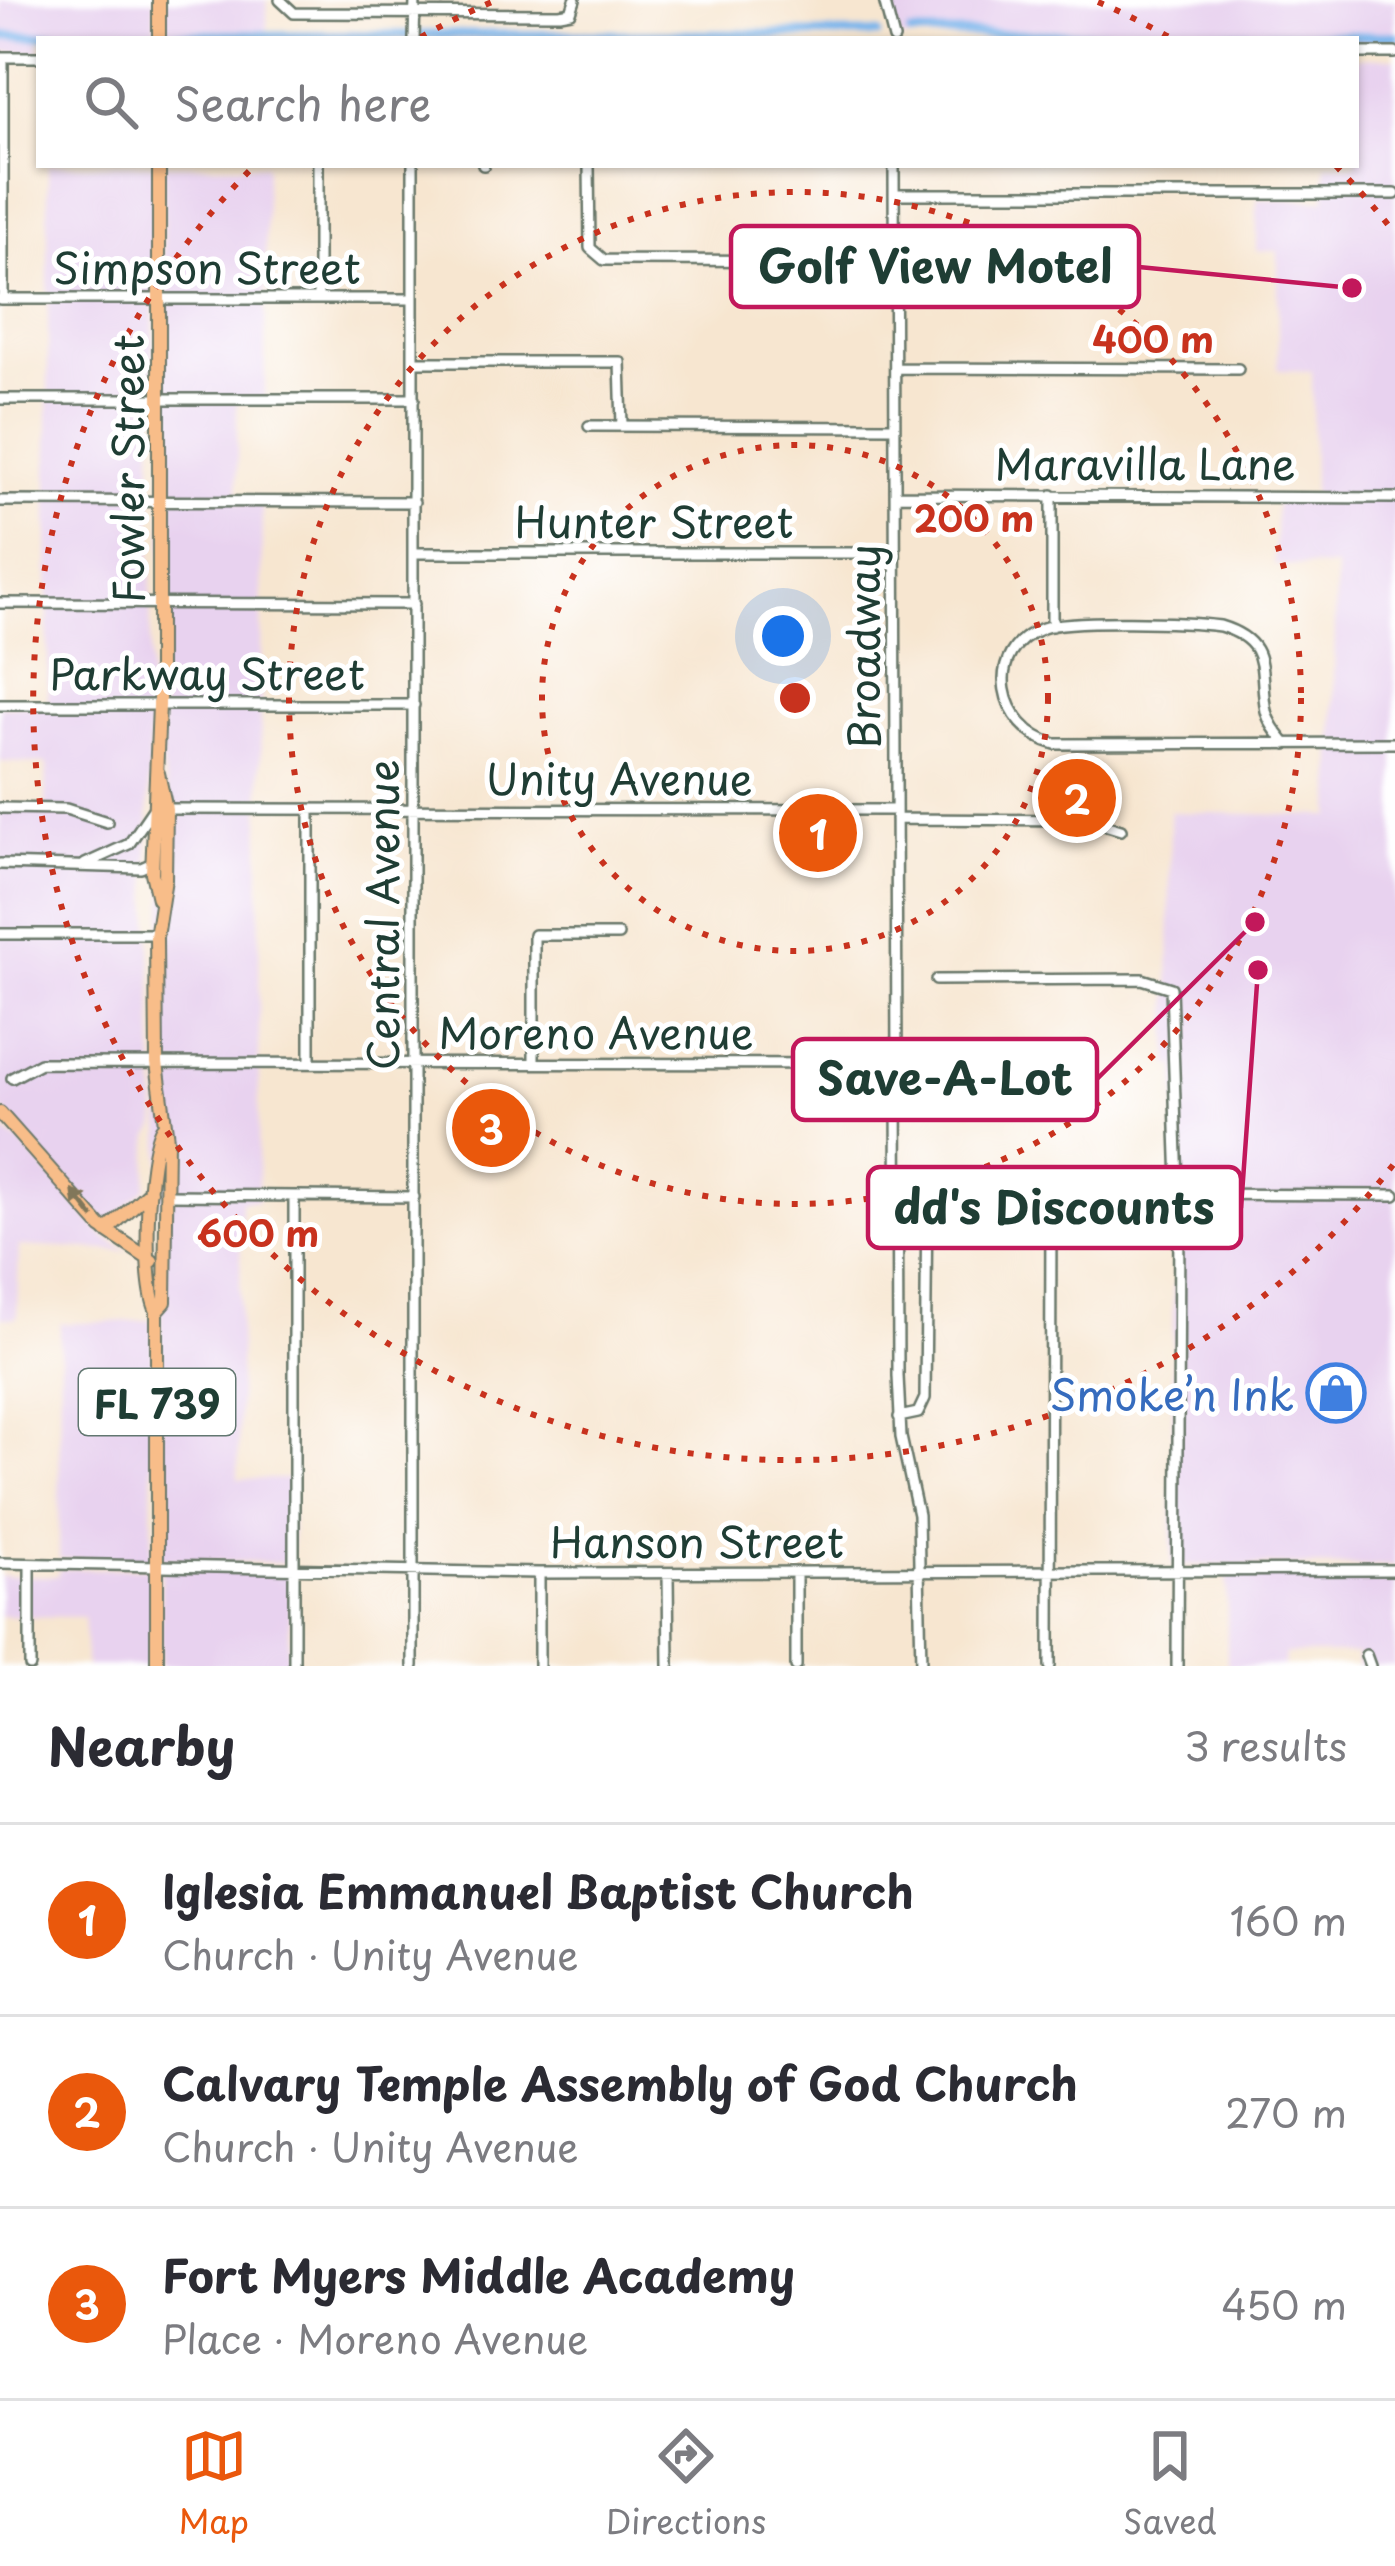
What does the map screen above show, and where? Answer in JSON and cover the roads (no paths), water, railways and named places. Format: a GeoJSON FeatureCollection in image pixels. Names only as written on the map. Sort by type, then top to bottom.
{"type":"FeatureCollection","features":[{"type":"Feature","properties":{"kind":"main road"},"geometry":{"type":"LineString","coordinates":[[159,0],[159,36]]}},
{"type":"Feature","properties":{"kind":"main road","name":"Fowler Street"},"geometry":{"type":"LineString","coordinates":[[157,1666],[157,1311],[150,1258],[151,1190],[159,1134],[159,168]]}},
{"type":"Feature","properties":{"kind":"main road"},"geometry":{"type":"LineString","coordinates":[[0,1113],[106,1231],[150,1258],[165,1280]]}},
{"type":"Feature","properties":{"kind":"main road"},"geometry":{"type":"LineString","coordinates":[[0,1122],[23,1139]]}},
{"type":"Feature","properties":{"kind":"main road","name":"Fowler Street"},"geometry":{"type":"LineString","coordinates":[[157,1311],[165,1302],[166,1139],[159,1134]]}},
{"type":"Feature","properties":{"kind":"main road"},"geometry":{"type":"LineString","coordinates":[[106,1231],[151,1190]]}},
{"type":"Feature","properties":{"kind":"street"},"geometry":{"type":"LineString","coordinates":[[280,0],[294,13],[566,14],[575,0]]}},
{"type":"Feature","properties":{"kind":"street"},"geometry":{"type":"LineString","coordinates":[[884,0],[893,36]]}},
{"type":"Feature","properties":{"kind":"street"},"geometry":{"type":"LineString","coordinates":[[1359,53],[1395,53]]}},
{"type":"Feature","properties":{"kind":"street"},"geometry":{"type":"LineString","coordinates":[[1,299],[2,57],[36,57]]}},
{"type":"Feature","properties":{"kind":"street"},"geometry":{"type":"LineString","coordinates":[[318,168],[318,299]]}},
{"type":"Feature","properties":{"kind":"street","name":"Central Avenue"},"geometry":{"type":"LineString","coordinates":[[413,168],[413,1666]]}},
{"type":"Feature","properties":{"kind":"street"},"geometry":{"type":"LineString","coordinates":[[589,168],[588,238],[595,256],[604,260],[894,261]]}},
{"type":"Feature","properties":{"kind":"street","name":"Broadway"},"geometry":{"type":"LineString","coordinates":[[894,168],[899,1417],[919,1515],[922,1666]]}},
{"type":"Feature","properties":{"kind":"street"},"geometry":{"type":"LineString","coordinates":[[894,194],[1395,194]]}},
{"type":"Feature","properties":{"kind":"street","name":"Simpson Street"},"geometry":{"type":"LineString","coordinates":[[1,299],[413,299]]}},
{"type":"Feature","properties":{"kind":"street"},"geometry":{"type":"LineString","coordinates":[[413,362],[620,362],[622,426]]}},
{"type":"Feature","properties":{"kind":"street"},"geometry":{"type":"LineString","coordinates":[[895,368],[1238,369]]}},
{"type":"Feature","properties":{"kind":"street"},"geometry":{"type":"LineString","coordinates":[[0,399],[414,399]]}},
{"type":"Feature","properties":{"kind":"street"},"geometry":{"type":"LineString","coordinates":[[589,426],[894,427]]}},
{"type":"Feature","properties":{"kind":"street","name":"Maravilla Lane"},"geometry":{"type":"LineString","coordinates":[[895,495],[1395,499]]}},
{"type":"Feature","properties":{"kind":"street"},"geometry":{"type":"LineString","coordinates":[[1052,495],[1052,626]]}},
{"type":"Feature","properties":{"kind":"street"},"geometry":{"type":"LineString","coordinates":[[0,501],[414,502]]}},
{"type":"Feature","properties":{"kind":"street","name":"Hunter Street"},"geometry":{"type":"LineString","coordinates":[[414,554],[895,553]]}},
{"type":"Feature","properties":{"kind":"street"},"geometry":{"type":"LineString","coordinates":[[0,603],[414,604]]}},
{"type":"Feature","properties":{"kind":"street"},"geometry":{"type":"LineString","coordinates":[[1286,744],[1267,717],[1266,673],[1259,655],[1228,629],[1052,626],[1022,642],[1005,671],[1009,708],[1036,737],[1064,745],[1286,744],[1395,743]]}},
{"type":"Feature","properties":{"kind":"street","name":"Parkway Street"},"geometry":{"type":"LineString","coordinates":[[0,705],[414,705]]}},
{"type":"Feature","properties":{"kind":"street"},"geometry":{"type":"LineString","coordinates":[[0,808],[66,809],[107,822]]}},
{"type":"Feature","properties":{"kind":"street"},"geometry":{"type":"LineString","coordinates":[[74,867],[129,844],[160,809]]}},
{"type":"Feature","properties":{"kind":"street","name":"Unity Avenue"},"geometry":{"type":"LineString","coordinates":[[160,809],[896,814],[1088,820],[1121,830]]}},
{"type":"Feature","properties":{"kind":"street"},"geometry":{"type":"LineString","coordinates":[[310,810],[310,1063]]}},
{"type":"Feature","properties":{"kind":"street"},"geometry":{"type":"LineString","coordinates":[[0,864],[141,868],[159,860]]}},
{"type":"Feature","properties":{"kind":"street"},"geometry":{"type":"LineString","coordinates":[[0,934],[156,934]]}},
{"type":"Feature","properties":{"kind":"street"},"geometry":{"type":"LineString","coordinates":[[534,1064],[534,935],[618,935]]}},
{"type":"Feature","properties":{"kind":"street"},"geometry":{"type":"LineString","coordinates":[[936,980],[1156,981],[1171,988],[1178,1194],[1178,1666]]}},
{"type":"Feature","properties":{"kind":"street","name":"Moreno Avenue"},"geometry":{"type":"LineString","coordinates":[[12,1078],[40,1063],[897,1064]]}},
{"type":"Feature","properties":{"kind":"street"},"geometry":{"type":"LineString","coordinates":[[897,1193],[1395,1195]]}},
{"type":"Feature","properties":{"kind":"street"},"geometry":{"type":"LineString","coordinates":[[899,1417],[918,1413],[925,1399],[927,1194]]}},
{"type":"Feature","properties":{"kind":"street"},"geometry":{"type":"LineString","coordinates":[[1050,1666],[1051,1194]]}},
{"type":"Feature","properties":{"kind":"street"},"geometry":{"type":"LineString","coordinates":[[166,1195],[414,1197]]}},
{"type":"Feature","properties":{"kind":"street"},"geometry":{"type":"LineString","coordinates":[[294,1196],[294,1666]]}},
{"type":"Feature","properties":{"kind":"street","name":"Hanson Street"},"geometry":{"type":"LineString","coordinates":[[0,1563],[668,1574],[1395,1570]]}},
{"type":"Feature","properties":{"kind":"street"},"geometry":{"type":"LineString","coordinates":[[30,1564],[30,1666]]}},
{"type":"Feature","properties":{"kind":"street"},"geometry":{"type":"LineString","coordinates":[[539,1573],[539,1666]]}},
{"type":"Feature","properties":{"kind":"street"},"geometry":{"type":"LineString","coordinates":[[668,1574],[669,1666]]}},
{"type":"Feature","properties":{"kind":"street"},"geometry":{"type":"LineString","coordinates":[[796,1574],[796,1666]]}},
{"type":"Feature","properties":{"kind":"waterway"},"geometry":{"type":"LineString","coordinates":[[177,35],[878,34]]}},
{"type":"Feature","properties":{"kind":"waterway"},"geometry":{"type":"LineString","coordinates":[[911,34],[1395,36]]}},
{"type":"Feature","properties":{"kind":"waterway"},"geometry":{"type":"LineString","coordinates":[[0,36],[141,35]]}},
{"type":"Feature","properties":{"kind":"place","name":"Golf View Motel"},"geometry":{"type":"Point","coordinates":[1352,288]}},
{"type":"Feature","properties":{"kind":"place","name":"Calvary Temple Assembly of God Church"},"geometry":{"type":"Point","coordinates":[1077,798]}},
{"type":"Feature","properties":{"kind":"place","name":"Iglesia Emmanuel Baptist Church"},"geometry":{"type":"Point","coordinates":[818,833]}},
{"type":"Feature","properties":{"kind":"place","name":"Save-A-Lot"},"geometry":{"type":"Point","coordinates":[1255,922]}},
{"type":"Feature","properties":{"kind":"place","name":"dd's Discounts"},"geometry":{"type":"Point","coordinates":[1258,970]}},
{"type":"Feature","properties":{"kind":"place","name":"Fort Myers Middle Academy"},"geometry":{"type":"Point","coordinates":[491,1128]}},
{"type":"Feature","properties":{"kind":"place","name":"Smoke’n Ink"},"geometry":{"type":"Point","coordinates":[1336,1393]}}]}
